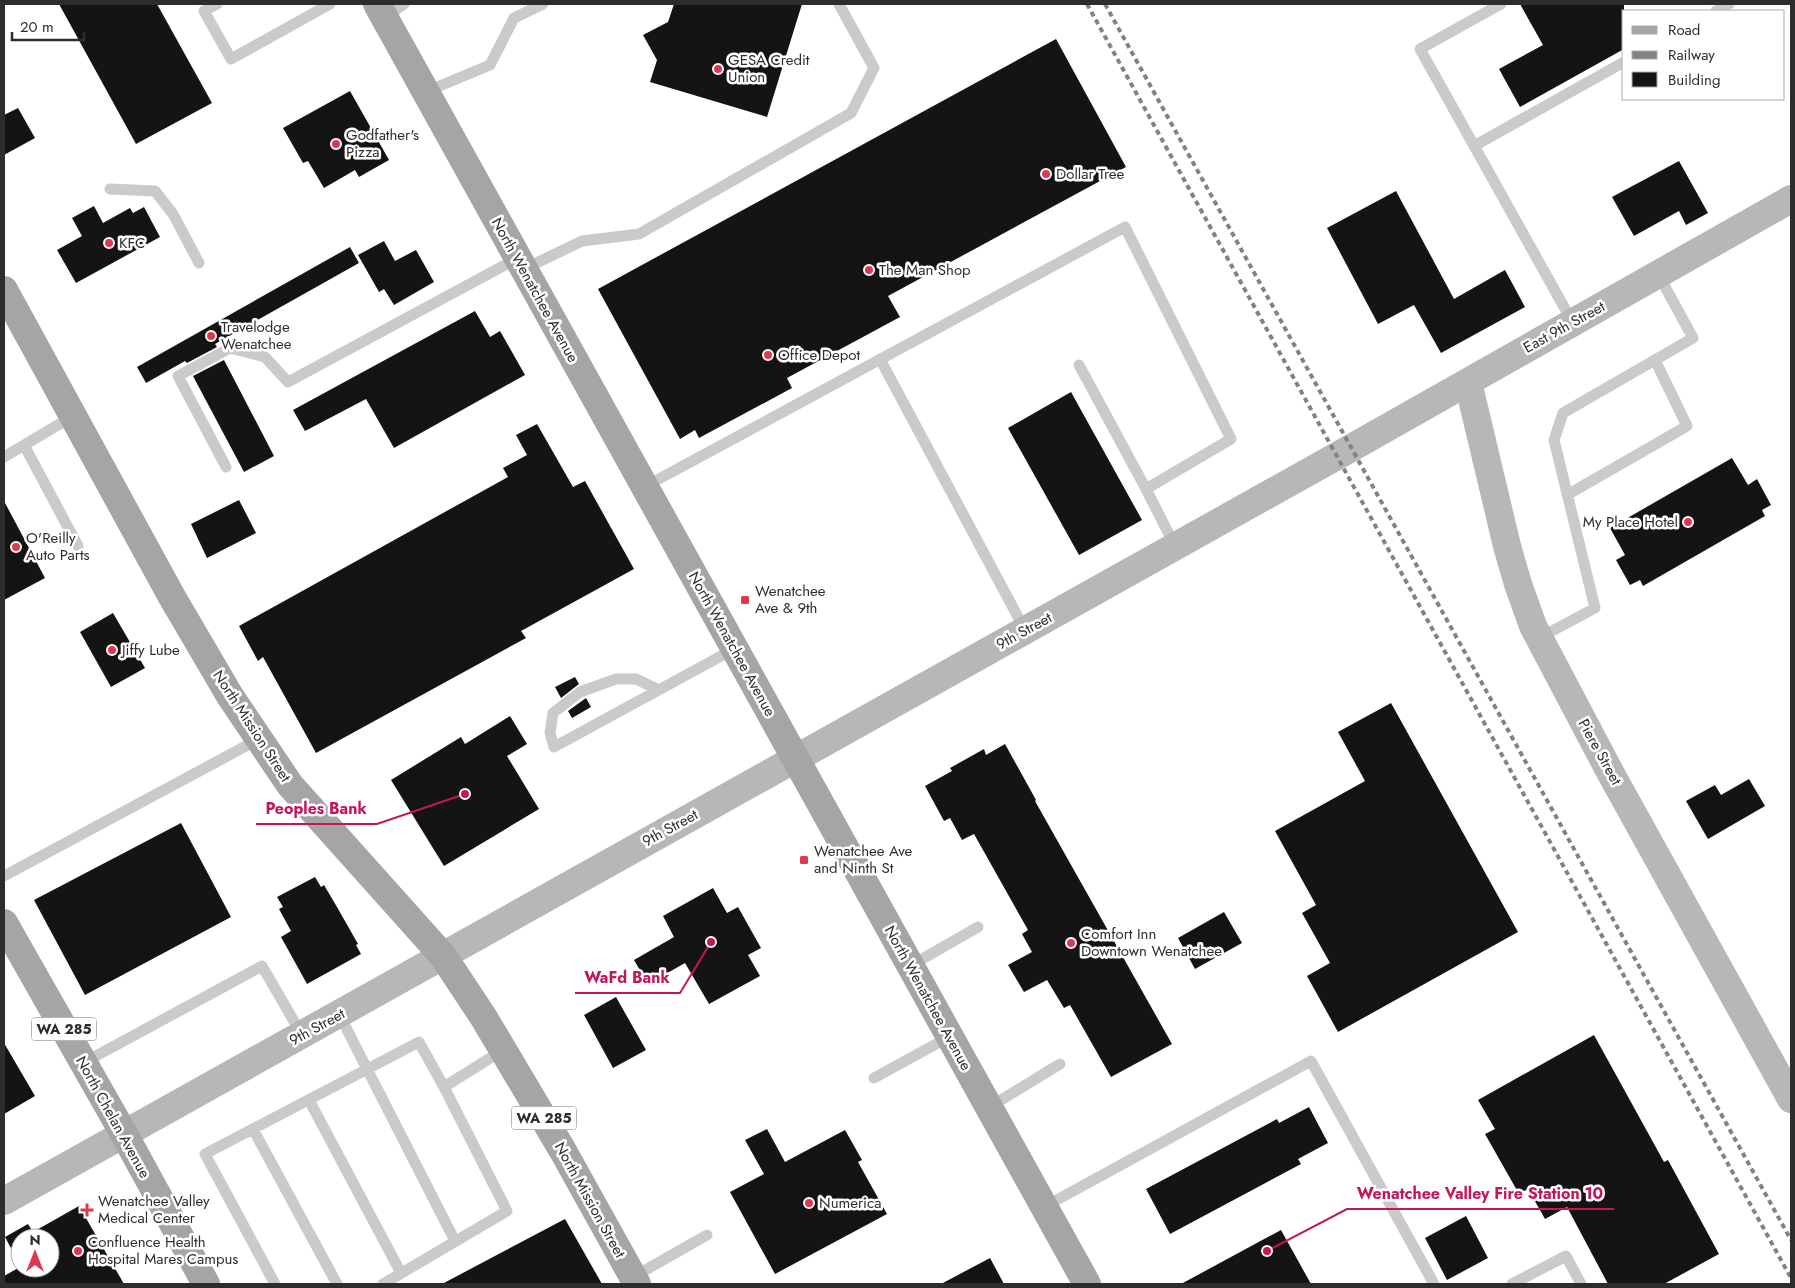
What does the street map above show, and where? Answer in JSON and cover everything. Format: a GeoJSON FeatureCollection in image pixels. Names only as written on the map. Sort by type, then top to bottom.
{"type":"FeatureCollection","features":[{"type":"Feature","properties":{"kind":"main road","name":"North Wenatchee Avenue"},"geometry":{"type":"LineString","coordinates":[[388,8],[425,92],[1087,1284]]}},
{"type":"Feature","properties":{"kind":"main road","name":"North Mission Street"},"geometry":{"type":"LineString","coordinates":[[4,290],[172,596],[230,696],[290,786],[443,956],[484,1018],[563,1151],[635,1280]]}},
{"type":"Feature","properties":{"kind":"main road","name":"North Chelan Avenue"},"geometry":{"type":"LineString","coordinates":[[4,924],[124,1134],[206,1284]]}},
{"type":"Feature","properties":{"kind":"street","name":"East 9th Street"},"geometry":{"type":"LineString","coordinates":[[1337,456],[1791,199]]}},
{"type":"Feature","properties":{"kind":"street","name":"Piere Street"},"geometry":{"type":"LineString","coordinates":[[1468,382],[1518,584],[1539,638],[1605,763],[1791,1099]]}},
{"type":"Feature","properties":{"kind":"street","name":"9th Street"},"geometry":{"type":"LineString","coordinates":[[4,1201],[1337,456]]}},
{"type":"Feature","properties":{"kind":"lane"},"geometry":{"type":"LineString","coordinates":[[216,4],[204,10],[231,59],[330,4]]}},
{"type":"Feature","properties":{"kind":"lane"},"geometry":{"type":"LineString","coordinates":[[425,92],[490,65],[514,18],[543,4]]}},
{"type":"Feature","properties":{"kind":"lane"},"geometry":{"type":"LineString","coordinates":[[226,467],[178,376],[230,348],[265,357],[288,382],[521,264],[582,241],[639,234],[851,113],[874,68],[839,4]]}},
{"type":"Feature","properties":{"kind":"lane"},"geometry":{"type":"LineString","coordinates":[[1501,4],[1420,49],[1572,323]]}},
{"type":"Feature","properties":{"kind":"lane"},"geometry":{"type":"LineString","coordinates":[[1718,10],[1729,4]]}},
{"type":"Feature","properties":{"kind":"lane"},"geometry":{"type":"LineString","coordinates":[[1474,146],[1622,63]]}},
{"type":"Feature","properties":{"kind":"lane"},"geometry":{"type":"LineString","coordinates":[[110,189],[155,191],[173,214],[199,263]]}},
{"type":"Feature","properties":{"kind":"lane"},"geometry":{"type":"LineString","coordinates":[[644,487],[1125,227],[1231,439],[1146,489]]}},
{"type":"Feature","properties":{"kind":"lane"},"geometry":{"type":"LineString","coordinates":[[1539,638],[1595,608],[1554,440],[1563,413],[1693,338],[1658,274]]}},
{"type":"Feature","properties":{"kind":"lane"},"geometry":{"type":"LineString","coordinates":[[880,359],[1025,630]]}},
{"type":"Feature","properties":{"kind":"lane"},"geometry":{"type":"LineString","coordinates":[[1567,495],[1687,426],[1655,360]]}},
{"type":"Feature","properties":{"kind":"lane"},"geometry":{"type":"LineString","coordinates":[[1079,365],[1175,546]]}},
{"type":"Feature","properties":{"kind":"lane"},"geometry":{"type":"LineString","coordinates":[[4,457],[73,416]]}},
{"type":"Feature","properties":{"kind":"lane"},"geometry":{"type":"LineString","coordinates":[[24,444],[78,546]]}},
{"type":"Feature","properties":{"kind":"lane"},"geometry":{"type":"LineString","coordinates":[[659,690],[636,679],[616,679],[580,692],[553,713],[550,733],[554,747],[659,690],[734,649]]}},
{"type":"Feature","properties":{"kind":"lane"},"geometry":{"type":"LineString","coordinates":[[4,876],[259,739]]}},
{"type":"Feature","properties":{"kind":"lane"},"geometry":{"type":"LineString","coordinates":[[910,966],[978,927]]}},
{"type":"Feature","properties":{"kind":"lane"},"geometry":{"type":"LineString","coordinates":[[83,1063],[262,966],[302,1035]]}},
{"type":"Feature","properties":{"kind":"lane"},"geometry":{"type":"LineString","coordinates":[[339,1014],[455,1242]]}},
{"type":"Feature","properties":{"kind":"lane"},"geometry":{"type":"LineString","coordinates":[[874,1078],[949,1036]]}},
{"type":"Feature","properties":{"kind":"lane"},"geometry":{"type":"LineString","coordinates":[[275,1284],[205,1154],[419,1042],[507,1211],[383,1284]]}},
{"type":"Feature","properties":{"kind":"lane"},"geometry":{"type":"LineString","coordinates":[[444,1087],[503,1050]]}},
{"type":"Feature","properties":{"kind":"lane"},"geometry":{"type":"LineString","coordinates":[[1044,1207],[1311,1061],[1434,1284]]}},
{"type":"Feature","properties":{"kind":"lane"},"geometry":{"type":"LineString","coordinates":[[988,1108],[1060,1064]]}},
{"type":"Feature","properties":{"kind":"lane"},"geometry":{"type":"LineString","coordinates":[[309,1100],[402,1273]]}},
{"type":"Feature","properties":{"kind":"lane"},"geometry":{"type":"LineString","coordinates":[[253,1129],[337,1284]]}},
{"type":"Feature","properties":{"kind":"lane"},"geometry":{"type":"LineString","coordinates":[[635,1280],[707,1236]]}},
{"type":"Feature","properties":{"kind":"lane"},"geometry":{"type":"LineString","coordinates":[[1512,1284],[1566,1256],[1582,1284]]}},
{"type":"Feature","properties":{"kind":"building"},"geometry":{"type":"Polygon","coordinates":[[[59,4],[157,4],[212,103],[136,144],[59,4]]]}},
{"type":"Feature","properties":{"kind":"building","name":"GESA Credit Union"},"geometry":{"type":"Polygon","coordinates":[[[674,4],[802,4],[767,117],[650,82],[657,60],[643,35],[668,22],[674,4]]]}},
{"type":"Feature","properties":{"kind":"building"},"geometry":{"type":"Polygon","coordinates":[[[1520,4],[1624,4],[1624,10],[1622,10],[1622,50],[1520,107],[1499,69],[1543,45],[1520,4]]]}},
{"type":"Feature","properties":{"kind":"building"},"geometry":{"type":"Polygon","coordinates":[[[1056,39],[1126,167],[888,296],[900,317],[787,378],[792,388],[699,438],[695,430],[680,439],[598,289],[1056,39]]]}},
{"type":"Feature","properties":{"kind":"building","name":"Godfather's Pizza"},"geometry":{"type":"Polygon","coordinates":[[[350,91],[389,160],[359,177],[355,170],[324,188],[308,161],[303,163],[283,128],[350,91]]]}},
{"type":"Feature","properties":{"kind":"building"},"geometry":{"type":"Polygon","coordinates":[[[18,108],[35,138],[4,155],[4,115],[18,108]]]}},
{"type":"Feature","properties":{"kind":"building"},"geometry":{"type":"Polygon","coordinates":[[[1679,161],[1708,213],[1686,225],[1679,211],[1634,236],[1612,197],[1679,161]]]}},
{"type":"Feature","properties":{"kind":"building"},"geometry":{"type":"Polygon","coordinates":[[[1396,191],[1454,299],[1505,270],[1525,307],[1441,353],[1414,305],[1378,324],[1327,228],[1396,191]]]}},
{"type":"Feature","properties":{"kind":"building","name":"KFC"},"geometry":{"type":"Polygon","coordinates":[[[94,206],[103,223],[130,208],[133,213],[144,207],[160,237],[76,283],[57,250],[82,236],[72,218],[94,206]]]}},
{"type":"Feature","properties":{"kind":"building"},"geometry":{"type":"Polygon","coordinates":[[[384,241],[395,261],[416,250],[434,282],[394,305],[384,289],[379,292],[358,255],[384,241]]]}},
{"type":"Feature","properties":{"kind":"building","name":"Travelodge Wenatchee"},"geometry":{"type":"Polygon","coordinates":[[[350,247],[359,263],[215,344],[217,347],[187,363],[185,361],[146,383],[137,367],[350,247]]]}},
{"type":"Feature","properties":{"kind":"building"},"geometry":{"type":"Polygon","coordinates":[[[475,311],[490,337],[500,331],[525,375],[394,448],[366,399],[305,431],[293,410],[475,311]]]}},
{"type":"Feature","properties":{"kind":"building"},"geometry":{"type":"Polygon","coordinates":[[[224,360],[274,456],[244,472],[193,376],[224,360]]]}},
{"type":"Feature","properties":{"kind":"building"},"geometry":{"type":"Polygon","coordinates":[[[1071,392],[1142,520],[1079,555],[1008,428],[1071,392]]]}},
{"type":"Feature","properties":{"kind":"building"},"geometry":{"type":"Polygon","coordinates":[[[537,424],[573,487],[585,481],[634,569],[521,631],[526,638],[316,753],[263,657],[258,661],[239,626],[508,477],[503,468],[527,455],[516,435],[537,424]]]}},
{"type":"Feature","properties":{"kind":"building","name":"My Place Hotel"},"geometry":{"type":"Polygon","coordinates":[[[1732,458],[1748,485],[1757,479],[1771,505],[1762,510],[1765,516],[1643,586],[1640,580],[1630,585],[1616,560],[1625,555],[1610,528],[1732,458]]]}},
{"type":"Feature","properties":{"kind":"building"},"geometry":{"type":"Polygon","coordinates":[[[239,500],[256,533],[207,558],[191,524],[239,500]]]}},
{"type":"Feature","properties":{"kind":"building","name":"O'Reilly Auto Parts"},"geometry":{"type":"Polygon","coordinates":[[[4,501],[45,578],[4,600],[4,501]]]}},
{"type":"Feature","properties":{"kind":"building","name":"Jiffy Lube"},"geometry":{"type":"Polygon","coordinates":[[[113,613],[145,668],[111,687],[80,632],[113,613]]]}},
{"type":"Feature","properties":{"kind":"building"},"geometry":{"type":"Polygon","coordinates":[[[575,677],[579,684],[561,698],[555,687],[575,677]]]}},
{"type":"Feature","properties":{"kind":"building"},"geometry":{"type":"Polygon","coordinates":[[[586,698],[591,707],[572,718],[568,711],[586,698]]]}},
{"type":"Feature","properties":{"kind":"building"},"geometry":{"type":"Polygon","coordinates":[[[1391,703],[1518,932],[1338,1032],[1307,976],[1330,963],[1302,913],[1316,905],[1275,831],[1365,781],[1338,732],[1391,703]]]}},
{"type":"Feature","properties":{"kind":"building"},"geometry":{"type":"Polygon","coordinates":[[[510,716],[527,744],[507,756],[539,809],[444,866],[391,780],[461,737],[465,744],[510,716]]]}},
{"type":"Feature","properties":{"kind":"building","name":"Comfort Inn Downtown Wenatchee"},"geometry":{"type":"Polygon","coordinates":[[[1005,744],[1035,801],[1172,1044],[1111,1077],[1070,1005],[1064,1008],[1047,980],[1024,992],[1008,965],[1032,952],[1022,934],[1028,930],[974,834],[962,840],[950,818],[944,821],[925,786],[952,771],[950,768],[984,749],[986,755],[1005,744]]]}},
{"type":"Feature","properties":{"kind":"building"},"geometry":{"type":"Polygon","coordinates":[[[1749,779],[1765,806],[1708,839],[1686,801],[1715,785],[1721,795],[1749,779]]]}},
{"type":"Feature","properties":{"kind":"building"},"geometry":{"type":"Polygon","coordinates":[[[181,823],[231,917],[85,995],[34,900],[181,823]]]}},
{"type":"Feature","properties":{"kind":"building"},"geometry":{"type":"Polygon","coordinates":[[[315,877],[321,887],[324,885],[358,944],[356,945],[361,954],[307,984],[281,937],[291,931],[279,909],[283,907],[277,897],[315,877]]]}},
{"type":"Feature","properties":{"kind":"building"},"geometry":{"type":"Polygon","coordinates":[[[713,888],[727,913],[738,907],[761,948],[748,955],[760,976],[709,1004],[685,963],[648,984],[634,960],[674,937],[663,916],[713,888]]]}},
{"type":"Feature","properties":{"kind":"building"},"geometry":{"type":"Polygon","coordinates":[[[1224,912],[1242,943],[1195,969],[1178,938],[1224,912]]]}},
{"type":"Feature","properties":{"kind":"building"},"geometry":{"type":"Polygon","coordinates":[[[616,997],[646,1050],[613,1068],[584,1015],[616,997]]]}},
{"type":"Feature","properties":{"kind":"building"},"geometry":{"type":"Polygon","coordinates":[[[1594,1035],[1664,1162],[1668,1160],[1719,1254],[1664,1284],[1608,1284],[1567,1207],[1545,1219],[1528,1189],[1519,1194],[1485,1134],[1495,1129],[1478,1100],[1594,1035]]]}},
{"type":"Feature","properties":{"kind":"building"},"geometry":{"type":"Polygon","coordinates":[[[4,1043],[35,1096],[4,1114],[4,1043]]]}},
{"type":"Feature","properties":{"kind":"building"},"geometry":{"type":"Polygon","coordinates":[[[1309,1107],[1328,1143],[1298,1159],[1301,1164],[1170,1234],[1146,1189],[1277,1119],[1279,1123],[1309,1107]]]}},
{"type":"Feature","properties":{"kind":"building","name":"Numerica"},"geometry":{"type":"Polygon","coordinates":[[[767,1129],[785,1162],[845,1130],[862,1160],[858,1162],[887,1214],[775,1274],[730,1192],[764,1174],[745,1140],[767,1129]]]}},
{"type":"Feature","properties":{"kind":"building","name":"Confluence Health Hospital Mares Campus"},"geometry":{"type":"Polygon","coordinates":[[[79,1206],[124,1284],[4,1284],[4,1276],[10,1273],[10,1278],[60,1278],[60,1228],[40,1228],[79,1206]]]}},
{"type":"Feature","properties":{"kind":"building"},"geometry":{"type":"Polygon","coordinates":[[[1466,1216],[1488,1258],[1447,1280],[1425,1238],[1466,1216]]]}},
{"type":"Feature","properties":{"kind":"building"},"geometry":{"type":"Polygon","coordinates":[[[565,1219],[602,1284],[442,1284],[565,1219]]]}},
{"type":"Feature","properties":{"kind":"building","name":"Confluence Health Hospital Mares Campus"},"geometry":{"type":"Polygon","coordinates":[[[28,1224],[30,1228],[21,1228],[28,1224]]]}},
{"type":"Feature","properties":{"kind":"building"},"geometry":{"type":"Polygon","coordinates":[[[1281,1230],[1311,1284],[1181,1284],[1281,1230]]]}},
{"type":"Feature","properties":{"kind":"building","name":"Confluence Health Hospital Mares Campus"},"geometry":{"type":"Polygon","coordinates":[[[10,1234],[10,1246],[5,1237],[10,1234]]]}},
{"type":"Feature","properties":{"kind":"building"},"geometry":{"type":"Polygon","coordinates":[[[990,1258],[1004,1284],[941,1284],[990,1258]]]}},
{"type":"Feature","properties":{"kind":"railway"},"geometry":{"type":"LineString","coordinates":[[1087,4],[1791,1278]]}},
{"type":"Feature","properties":{"kind":"railway"},"geometry":{"type":"LineString","coordinates":[[1105,4],[1791,1240]]}},
{"type":"Feature","properties":{"kind":"place","name":"GESA Credit Union"},"geometry":{"type":"Point","coordinates":[718,69]}},
{"type":"Feature","properties":{"kind":"place","name":"Godfather's Pizza"},"geometry":{"type":"Point","coordinates":[336,144]}},
{"type":"Feature","properties":{"kind":"place","name":"Dollar Tree"},"geometry":{"type":"Point","coordinates":[1046,174]}},
{"type":"Feature","properties":{"kind":"place","name":"KFC"},"geometry":{"type":"Point","coordinates":[109,243]}},
{"type":"Feature","properties":{"kind":"place","name":"The Man Shop"},"geometry":{"type":"Point","coordinates":[869,270]}},
{"type":"Feature","properties":{"kind":"place","name":"Travelodge Wenatchee"},"geometry":{"type":"Point","coordinates":[211,336]}},
{"type":"Feature","properties":{"kind":"place","name":"Office Depot"},"geometry":{"type":"Point","coordinates":[768,355]}},
{"type":"Feature","properties":{"kind":"place","name":"My Place Hotel"},"geometry":{"type":"Point","coordinates":[1688,522]}},
{"type":"Feature","properties":{"kind":"place","name":"O'Reilly Auto Parts"},"geometry":{"type":"Point","coordinates":[16,547]}},
{"type":"Feature","properties":{"kind":"place","name":"Wenatchee Ave & 9th"},"geometry":{"type":"Point","coordinates":[745,600]}},
{"type":"Feature","properties":{"kind":"place","name":"Jiffy Lube"},"geometry":{"type":"Point","coordinates":[112,650]}},
{"type":"Feature","properties":{"kind":"place","name":"Peoples Bank"},"geometry":{"type":"Point","coordinates":[465,794]}},
{"type":"Feature","properties":{"kind":"place","name":"Wenatchee Ave and Ninth St"},"geometry":{"type":"Point","coordinates":[804,860]}},
{"type":"Feature","properties":{"kind":"place","name":"WaFd Bank"},"geometry":{"type":"Point","coordinates":[711,942]}},
{"type":"Feature","properties":{"kind":"place","name":"Comfort Inn Downtown Wenatchee"},"geometry":{"type":"Point","coordinates":[1071,943]}},
{"type":"Feature","properties":{"kind":"place","name":"Numerica"},"geometry":{"type":"Point","coordinates":[809,1203]}},
{"type":"Feature","properties":{"kind":"place","name":"Wenatchee Valley Medical Center"},"geometry":{"type":"Point","coordinates":[87,1210]}},
{"type":"Feature","properties":{"kind":"place","name":"Confluence Health Hospital Mares Campus"},"geometry":{"type":"Point","coordinates":[78,1251]}},
{"type":"Feature","properties":{"kind":"place","name":"Wenatchee Valley Fire Station 10"},"geometry":{"type":"Point","coordinates":[1267,1251]}}]}
